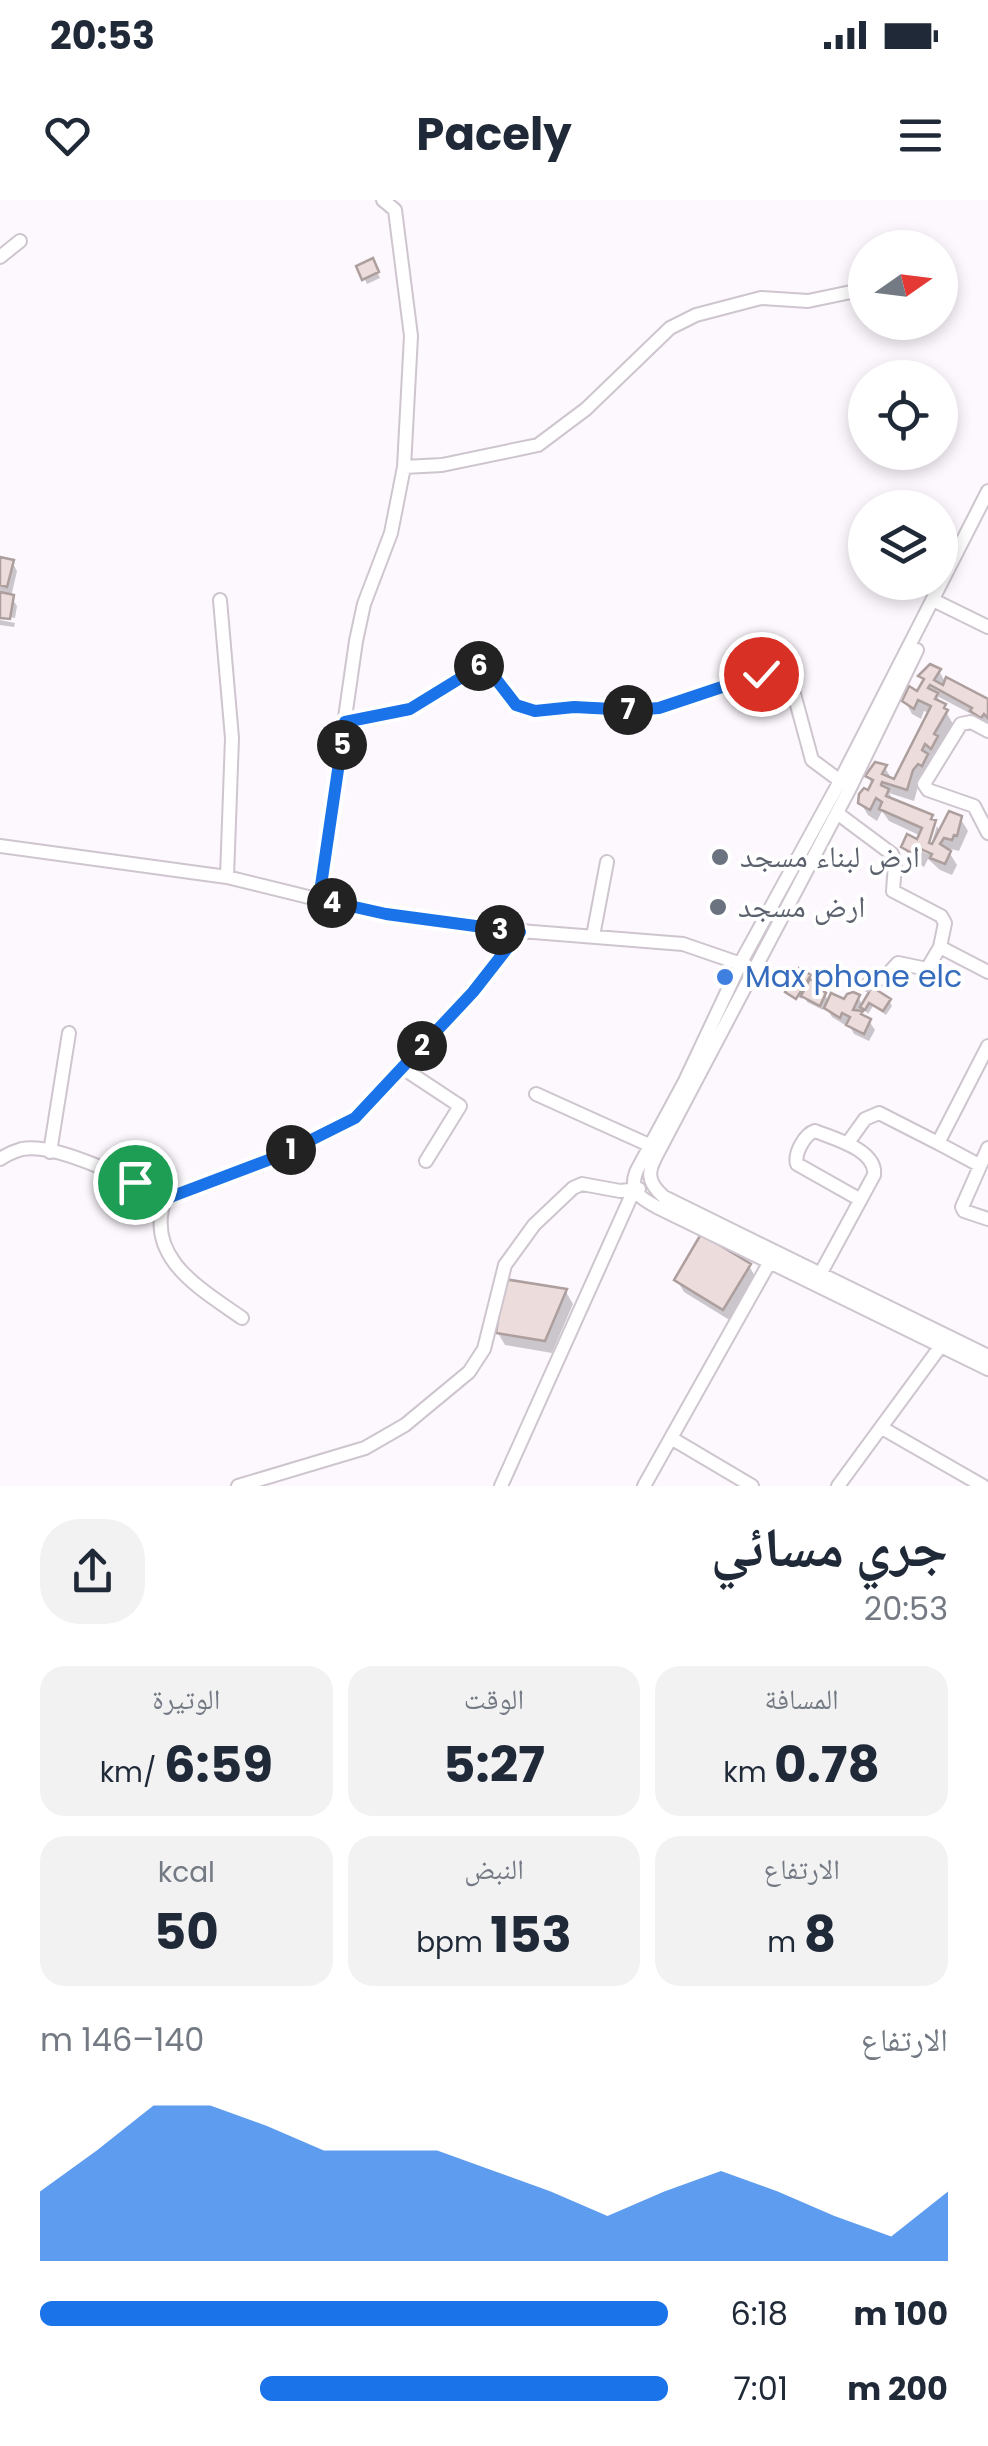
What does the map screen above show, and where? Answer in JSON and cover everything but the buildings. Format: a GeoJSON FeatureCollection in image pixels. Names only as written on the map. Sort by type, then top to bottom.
{"type":"FeatureCollection","features":[{"type":"Feature","properties":{"kind":"street"},"geometry":{"type":"LineString","coordinates":[[319,899],[364,604],[391,533],[404,466],[411,336],[399,205],[383,200]]}},
{"type":"Feature","properties":{"kind":"street"},"geometry":{"type":"LineString","coordinates":[[0,258],[20,241]]}},
{"type":"Feature","properties":{"kind":"street"},"geometry":{"type":"LineString","coordinates":[[404,466],[442,465],[538,444],[586,410],[670,328],[696,316],[761,298],[808,301],[848,293]]}},
{"type":"Feature","properties":{"kind":"street"},"geometry":{"type":"LineString","coordinates":[[958,555],[988,491]]}},
{"type":"Feature","properties":{"kind":"street"},"geometry":{"type":"LineString","coordinates":[[958,563],[988,510]]}},
{"type":"Feature","properties":{"kind":"street"},"geometry":{"type":"LineString","coordinates":[[220,600],[232,738],[227,878]]}},
{"type":"Feature","properties":{"kind":"street"},"geometry":{"type":"LineString","coordinates":[[501,1486],[634,1190],[634,1177],[649,1146],[845,784],[937,600]]}},
{"type":"Feature","properties":{"kind":"street"},"geometry":{"type":"LineString","coordinates":[[941,600],[988,627]]}},
{"type":"Feature","properties":{"kind":"street"},"geometry":{"type":"LineString","coordinates":[[943,600],[988,618]]}},
{"type":"Feature","properties":{"kind":"street"},"geometry":{"type":"LineString","coordinates":[[345,722],[410,709],[480,666],[489,670],[516,705],[535,711],[574,707],[659,708],[787,668],[812,760],[845,784]]}},
{"type":"Feature","properties":{"kind":"street"},"geometry":{"type":"LineString","coordinates":[[988,731],[971,722],[961,724],[924,784],[928,790],[974,806],[988,833]]}},
{"type":"Feature","properties":{"kind":"street"},"geometry":{"type":"LineString","coordinates":[[773,1257],[664,1197],[652,1186],[649,1172],[748,966],[836,813],[845,784]]}},
{"type":"Feature","properties":{"kind":"street"},"geometry":{"type":"LineString","coordinates":[[836,813],[892,854],[896,864],[893,891],[943,918],[945,923],[940,947],[926,970],[898,963],[886,976],[868,984]]}},
{"type":"Feature","properties":{"kind":"street"},"geometry":{"type":"LineString","coordinates":[[0,846],[227,878],[401,917],[520,932],[684,944],[748,966]]}},
{"type":"Feature","properties":{"kind":"street"},"geometry":{"type":"LineString","coordinates":[[593,936],[607,862]]}},
{"type":"Feature","properties":{"kind":"street"},"geometry":{"type":"LineString","coordinates":[[0,1159],[23,1149],[50,1152],[86,1162],[165,1199],[279,1156],[351,1122],[473,992],[520,932]]}},
{"type":"Feature","properties":{"kind":"street"},"geometry":{"type":"LineString","coordinates":[[940,947],[988,972]]}},
{"type":"Feature","properties":{"kind":"street"},"geometry":{"type":"LineString","coordinates":[[50,1152],[69,1034]]}},
{"type":"Feature","properties":{"kind":"street"},"geometry":{"type":"LineString","coordinates":[[938,1143],[988,1046]]}},
{"type":"Feature","properties":{"kind":"street"},"geometry":{"type":"LineString","coordinates":[[401,1067],[460,1106],[426,1161]]}},
{"type":"Feature","properties":{"kind":"street"},"geometry":{"type":"LineString","coordinates":[[536,1094],[649,1146]]}},
{"type":"Feature","properties":{"kind":"street"},"geometry":{"type":"LineString","coordinates":[[847,1144],[865,1119],[879,1113],[979,1166]]}},
{"type":"Feature","properties":{"kind":"street"},"geometry":{"type":"LineString","coordinates":[[818,1279],[876,1167],[874,1161],[847,1144],[812,1131],[796,1161],[859,1199]]}},
{"type":"Feature","properties":{"kind":"street"},"geometry":{"type":"LineString","coordinates":[[988,1148],[962,1207],[988,1219]]}},
{"type":"Feature","properties":{"kind":"street"},"geometry":{"type":"LineString","coordinates":[[238,1486],[365,1448],[406,1424],[469,1372],[484,1349],[505,1265],[534,1225],[582,1184],[634,1190],[652,1186]]}},
{"type":"Feature","properties":{"kind":"street"},"geometry":{"type":"LineString","coordinates":[[634,1190],[642,1199],[818,1279],[944,1342],[988,1369]]}},
{"type":"Feature","properties":{"kind":"street"},"geometry":{"type":"LineString","coordinates":[[165,1199],[160,1232],[166,1252],[193,1282],[242,1318]]}},
{"type":"Feature","properties":{"kind":"street"},"geometry":{"type":"LineString","coordinates":[[644,1486],[773,1257]]}},
{"type":"Feature","properties":{"kind":"street"},"geometry":{"type":"LineString","coordinates":[[944,1342],[988,1356]]}},
{"type":"Feature","properties":{"kind":"street"},"geometry":{"type":"LineString","coordinates":[[838,1486],[944,1342]]}},
{"type":"Feature","properties":{"kind":"street"},"geometry":{"type":"LineString","coordinates":[[882,1428],[983,1486]]}},
{"type":"Feature","properties":{"kind":"street"},"geometry":{"type":"LineString","coordinates":[[671,1438],[752,1486]]}},
{"type":"Feature","properties":{"kind":"place","name":"ارض لبناء مسجد"},"geometry":{"type":"Point","coordinates":[720,857]}},
{"type":"Feature","properties":{"kind":"place","name":"ارض مسجد"},"geometry":{"type":"Point","coordinates":[718,907]}},
{"type":"Feature","properties":{"kind":"place","name":"Max phone elc"},"geometry":{"type":"Point","coordinates":[725,977]}},
{"type":"Feature","properties":{"kind":"route"},"geometry":{"type":"LineString","coordinates":[[135,1182],[165,1199],[279,1156],[351,1122],[473,992],[520,932],[386,914],[319,899],[345,722],[410,709],[480,666],[489,670],[516,705],[535,711],[574,707],[659,708],[761,674]]}}]}
